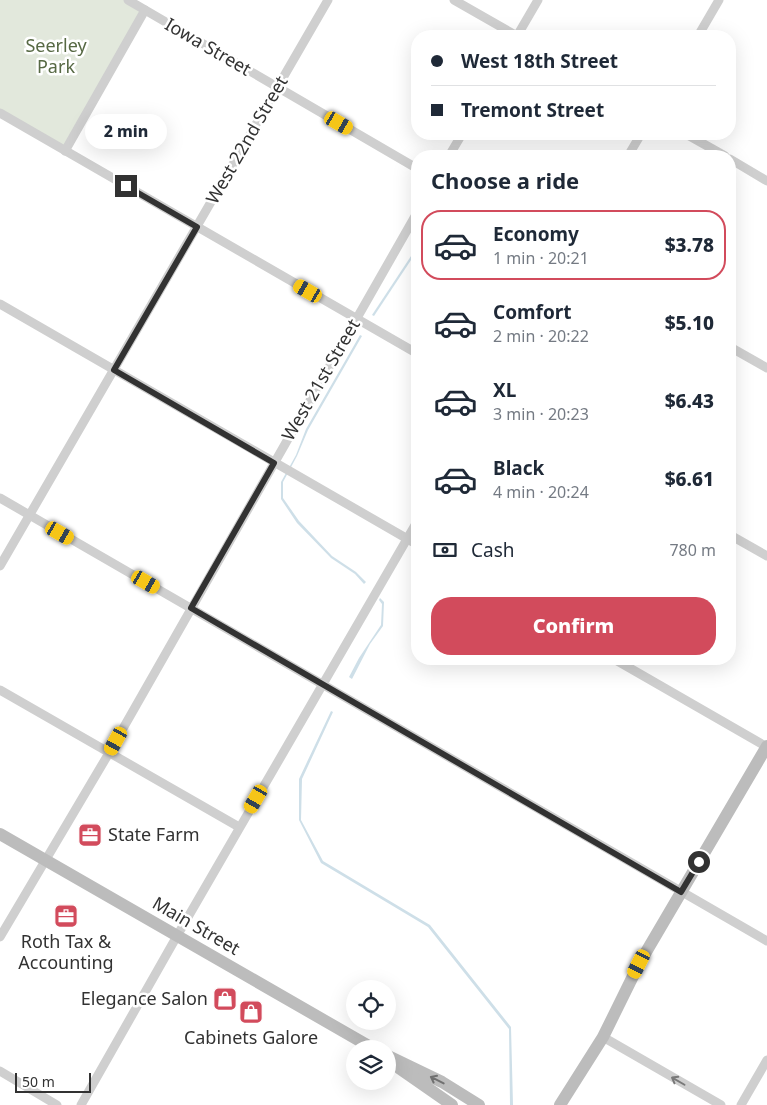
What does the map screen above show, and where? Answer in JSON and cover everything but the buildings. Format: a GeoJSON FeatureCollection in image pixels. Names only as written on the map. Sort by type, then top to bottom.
{"type":"FeatureCollection","features":[{"type":"Feature","properties":{"kind":"main road"},"geometry":{"type":"LineString","coordinates":[[566,1105],[639,964],[767,746]]}},
{"type":"Feature","properties":{"kind":"main road","name":"Main Street"},"geometry":{"type":"LineString","coordinates":[[0,834],[358,1040]]}},
{"type":"Feature","properties":{"kind":"main road"},"geometry":{"type":"LineString","coordinates":[[396,1061],[442,1082],[479,1105]]}},
{"type":"Feature","properties":{"kind":"main road"},"geometry":{"type":"LineString","coordinates":[[396,1065],[452,1105]]}},
{"type":"Feature","properties":{"kind":"main road"},"geometry":{"type":"LineString","coordinates":[[560,1105],[585,1067]]}},
{"type":"Feature","properties":{"kind":"street","name":"Iowa Street"},"geometry":{"type":"LineString","coordinates":[[128,0],[411,164]]}},
{"type":"Feature","properties":{"kind":"street","name":"West 22nd Street"},"geometry":{"type":"LineString","coordinates":[[0,566],[328,0]]}},
{"type":"Feature","properties":{"kind":"street"},"geometry":{"type":"LineString","coordinates":[[454,0],[506,30]]}},
{"type":"Feature","properties":{"kind":"street"},"geometry":{"type":"LineString","coordinates":[[520,30],[538,0]]}},
{"type":"Feature","properties":{"kind":"street"},"geometry":{"type":"LineString","coordinates":[[702,30],[719,0]]}},
{"type":"Feature","properties":{"kind":"street"},"geometry":{"type":"LineString","coordinates":[[65,151],[145,10]]}},
{"type":"Feature","properties":{"kind":"street"},"geometry":{"type":"LineString","coordinates":[[0,113],[411,350]]}},
{"type":"Feature","properties":{"kind":"street"},"geometry":{"type":"LineString","coordinates":[[697,140],[714,150]]}},
{"type":"Feature","properties":{"kind":"street"},"geometry":{"type":"LineString","coordinates":[[736,163],[767,181]]}},
{"type":"Feature","properties":{"kind":"street","name":"West 21st Street"},"geometry":{"type":"LineString","coordinates":[[0,937],[109,753],[191,608],[278,465],[356,319],[411,223]]}},
{"type":"Feature","properties":{"kind":"street"},"geometry":{"type":"LineString","coordinates":[[0,304],[411,541]]}},
{"type":"Feature","properties":{"kind":"street"},"geometry":{"type":"LineString","coordinates":[[736,350],[767,368]]}},
{"type":"Feature","properties":{"kind":"street"},"geometry":{"type":"LineString","coordinates":[[0,498],[767,941]]}},
{"type":"Feature","properties":{"kind":"street"},"geometry":{"type":"LineString","coordinates":[[81,1105],[239,827],[411,532]]}},
{"type":"Feature","properties":{"kind":"street"},"geometry":{"type":"LineString","coordinates":[[736,538],[767,556]]}},
{"type":"Feature","properties":{"kind":"street"},"geometry":{"type":"LineString","coordinates":[[625,665],[767,746]]}},
{"type":"Feature","properties":{"kind":"street"},"geometry":{"type":"LineString","coordinates":[[0,690],[239,827]]}},
{"type":"Feature","properties":{"kind":"street"},"geometry":{"type":"LineString","coordinates":[[602,1037],[721,1105]]}},
{"type":"Feature","properties":{"kind":"street"},"geometry":{"type":"LineString","coordinates":[[741,1105],[767,1060]]}},
{"type":"Feature","properties":{"kind":"street"},"geometry":{"type":"LineString","coordinates":[[0,1071],[57,1105]]}},
{"type":"Feature","properties":{"kind":"green space","name":"Seerley Park"},"geometry":{"type":"Polygon","coordinates":[[[0,0],[128,0],[145,10],[65,151],[0,113],[0,0]]]}},
{"type":"Feature","properties":{"kind":"shaded area"},"geometry":{"type":"Polygon","coordinates":[[[411,256],[411,260],[374,316],[372,315],[411,256]]]}},
{"type":"Feature","properties":{"kind":"shaded area"},"geometry":{"type":"Polygon","coordinates":[[[360,335],[362,336],[308,430],[297,456],[283,482],[283,498],[299,521],[332,556],[356,572],[366,582],[364,584],[355,574],[331,558],[297,523],[281,499],[281,482],[296,455],[306,429],[360,335]]]}},
{"type":"Feature","properties":{"kind":"shaded area"},"geometry":{"type":"Polygon","coordinates":[[[380,598],[384,602],[383,626],[370,644],[352,679],[349,677],[359,658],[381,625],[382,604],[379,600],[380,598]]]}},
{"type":"Feature","properties":{"kind":"shaded area"},"geometry":{"type":"Polygon","coordinates":[[[331,711],[333,712],[302,779],[301,820],[323,861],[430,925],[511,1027],[513,1105],[510,1105],[509,1029],[428,927],[321,863],[299,820],[299,779],[331,711]]]}},
{"type":"Feature","properties":{"kind":"place","name":"State Farm"},"geometry":{"type":"Point","coordinates":[90,835]}},
{"type":"Feature","properties":{"kind":"place","name":"Roth Tax & Accounting"},"geometry":{"type":"Point","coordinates":[66,916]}},
{"type":"Feature","properties":{"kind":"place","name":"Elegance Salon"},"geometry":{"type":"Point","coordinates":[225,999]}},
{"type":"Feature","properties":{"kind":"place","name":"Cabinets Galore"},"geometry":{"type":"Point","coordinates":[251,1012]}},
{"type":"Feature","properties":{"kind":"route"},"geometry":{"type":"LineString","coordinates":[[126,186],[197,227],[114,370],[274,463],[191,608],[681,892],[699,862]]}}]}
